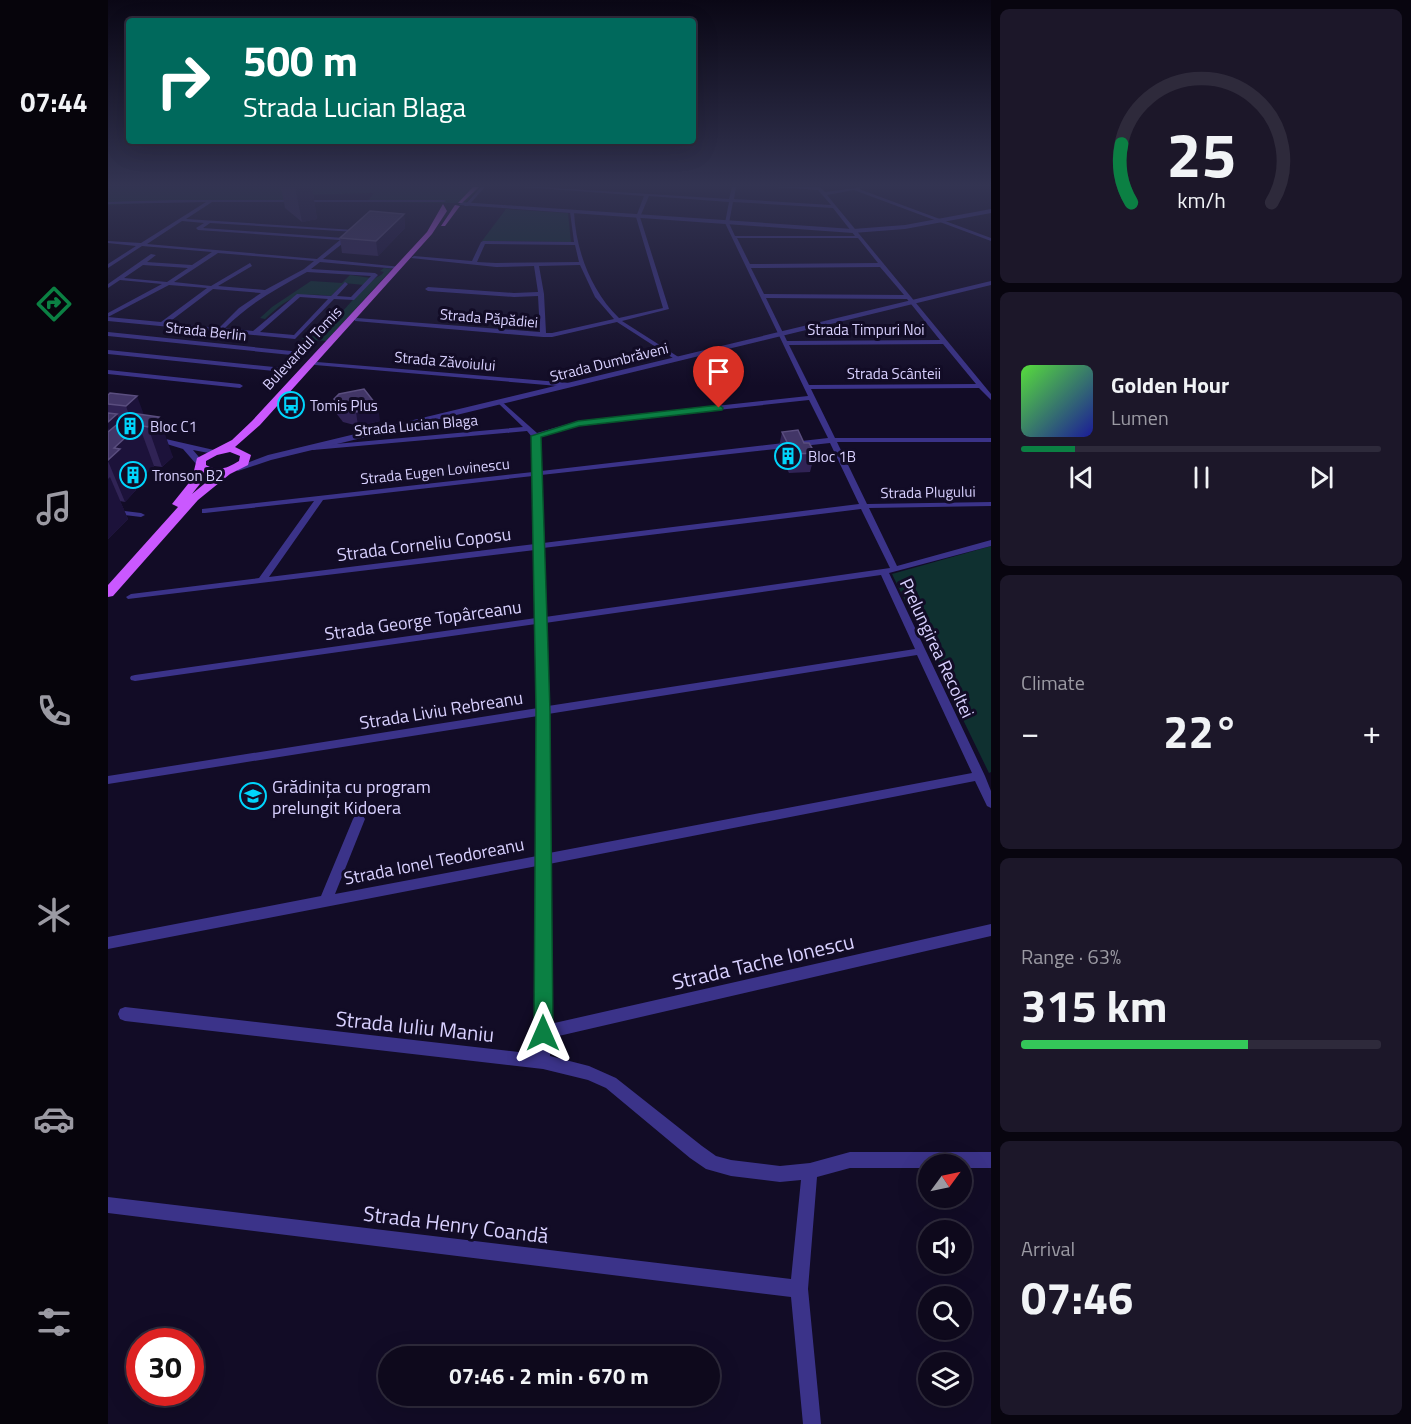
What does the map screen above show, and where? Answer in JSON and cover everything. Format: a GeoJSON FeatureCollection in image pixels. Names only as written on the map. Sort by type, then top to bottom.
{"type":"FeatureCollection","features":[{"type":"Feature","properties":{"kind":"main road","name":"Bulevardul Tomis"},"geometry":{"type":"LineString","coordinates":[[201,465],[204,457],[236,442],[256,423],[411,253]]}},
{"type":"Feature","properties":{"kind":"main road","name":"Bulevardul Tomis"},"geometry":{"type":"LineString","coordinates":[[232,469],[244,463],[247,442],[417,253]]}},
{"type":"Feature","properties":{"kind":"main road"},"geometry":{"type":"LineString","coordinates":[[218,451],[244,454]]}},
{"type":"Feature","properties":{"kind":"main road"},"geometry":{"type":"LineString","coordinates":[[108,580],[179,503],[197,480],[201,465],[211,472],[232,469]]}},
{"type":"Feature","properties":{"kind":"main road"},"geometry":{"type":"LineString","coordinates":[[108,593],[211,482],[232,469]]}},
{"type":"Feature","properties":{"kind":"street"},"geometry":{"type":"LineString","coordinates":[[108,266],[129,253]]}},
{"type":"Feature","properties":{"kind":"street"},"geometry":{"type":"LineString","coordinates":[[108,317],[169,283],[214,253]]}},
{"type":"Feature","properties":{"kind":"street"},"geometry":{"type":"LineString","coordinates":[[245,253],[398,267]]}},
{"type":"Feature","properties":{"kind":"street"},"geometry":{"type":"LineString","coordinates":[[220,330],[266,292],[306,270],[325,253]]}},
{"type":"Feature","properties":{"kind":"street"},"geometry":{"type":"LineString","coordinates":[[474,264],[478,253]]}},
{"type":"Feature","properties":{"kind":"street"},"geometry":{"type":"LineString","coordinates":[[579,253],[594,295],[617,321],[678,359]]}},
{"type":"Feature","properties":{"kind":"street","name":"Strada Păpădiei"},"geometry":{"type":"LineString","coordinates":[[357,320],[543,335],[617,321],[666,309],[649,253]]}},
{"type":"Feature","properties":{"kind":"street","name":"Prelungirea Recoltei"},"geometry":{"type":"LineString","coordinates":[[742,253],[864,506],[921,651],[991,803]]}},
{"type":"Feature","properties":{"kind":"street"},"geometry":{"type":"LineString","coordinates":[[872,253],[991,398]]}},
{"type":"Feature","properties":{"kind":"street"},"geometry":{"type":"LineString","coordinates":[[108,286],[153,255]]}},
{"type":"Feature","properties":{"kind":"street"},"geometry":{"type":"LineString","coordinates":[[414,258],[474,264],[583,263]]}},
{"type":"Feature","properties":{"kind":"street"},"geometry":{"type":"LineString","coordinates":[[143,263],[193,267]]}},
{"type":"Feature","properties":{"kind":"street"},"geometry":{"type":"LineString","coordinates":[[163,324],[213,287],[250,265]]}},
{"type":"Feature","properties":{"kind":"street"},"geometry":{"type":"LineString","coordinates":[[536,265],[541,294],[543,335]]}},
{"type":"Feature","properties":{"kind":"street"},"geometry":{"type":"LineString","coordinates":[[748,266],[881,265]]}},
{"type":"Feature","properties":{"kind":"street"},"geometry":{"type":"LineString","coordinates":[[255,333],[295,297],[303,295],[352,299],[375,275],[306,270]]}},
{"type":"Feature","properties":{"kind":"street"},"geometry":{"type":"LineString","coordinates":[[120,279],[266,292]]}},
{"type":"Feature","properties":{"kind":"street","name":"Strada Dumbrăveni"},"geometry":{"type":"LineString","coordinates":[[232,469],[307,448],[781,335],[909,300],[991,283]]}},
{"type":"Feature","properties":{"kind":"street"},"geometry":{"type":"LineString","coordinates":[[108,317],[295,337],[345,284]]}},
{"type":"Feature","properties":{"kind":"street"},"geometry":{"type":"LineString","coordinates":[[428,289],[514,295],[541,294]]}},
{"type":"Feature","properties":{"kind":"street"},"geometry":{"type":"LineString","coordinates":[[762,296],[909,300]]}},
{"type":"Feature","properties":{"kind":"street","name":"Strada Berlin"},"geometry":{"type":"LineString","coordinates":[[108,334],[301,354]]}},
{"type":"Feature","properties":{"kind":"street","name":"Strada Timpuri Noi"},"geometry":{"type":"LineString","coordinates":[[786,343],[946,342]]}},
{"type":"Feature","properties":{"kind":"street","name":"Strada Berlin"},"geometry":{"type":"LineString","coordinates":[[108,352],[284,370]]}},
{"type":"Feature","properties":{"kind":"street","name":"Strada Zăvoiului"},"geometry":{"type":"LineString","coordinates":[[317,364],[570,385]]}},
{"type":"Feature","properties":{"kind":"street"},"geometry":{"type":"LineString","coordinates":[[108,372],[240,386]]}},
{"type":"Feature","properties":{"kind":"street","name":"Strada Scânteii"},"geometry":{"type":"LineString","coordinates":[[807,387],[981,386]]}},
{"type":"Feature","properties":{"kind":"street"},"geometry":{"type":"LineString","coordinates":[[536,436],[578,423],[812,398]]}},
{"type":"Feature","properties":{"kind":"street"},"geometry":{"type":"LineString","coordinates":[[500,402],[536,436],[543,711],[543,1062]]}},
{"type":"Feature","properties":{"kind":"street","name":"Strada Lucian Blaga"},"geometry":{"type":"LineString","coordinates":[[307,448],[528,429]]}},
{"type":"Feature","properties":{"kind":"street"},"geometry":{"type":"LineString","coordinates":[[152,433],[159,435],[157,442],[218,451]]}},
{"type":"Feature","properties":{"kind":"street","name":"Strada Eugen Lovinescu"},"geometry":{"type":"LineString","coordinates":[[206,511],[833,440],[991,440]]}},
{"type":"Feature","properties":{"kind":"street"},"geometry":{"type":"LineString","coordinates":[[186,447],[201,465]]}},
{"type":"Feature","properties":{"kind":"street","name":"Strada Dumbrăveni"},"geometry":{"type":"LineString","coordinates":[[244,454],[268,458]]}},
{"type":"Feature","properties":{"kind":"street"},"geometry":{"type":"LineString","coordinates":[[262,581],[320,498]]}},
{"type":"Feature","properties":{"kind":"street","name":"Strada Plugului"},"geometry":{"type":"LineString","coordinates":[[864,506],[991,504]]}},
{"type":"Feature","properties":{"kind":"street","name":"Strada Corneliu Coposu"},"geometry":{"type":"LineString","coordinates":[[131,597],[864,506]]}},
{"type":"Feature","properties":{"kind":"street"},"geometry":{"type":"LineString","coordinates":[[108,511],[141,515]]}},
{"type":"Feature","properties":{"kind":"street","name":"Strada George Topârceanu"},"geometry":{"type":"LineString","coordinates":[[135,678],[890,571],[991,543]]}},
{"type":"Feature","properties":{"kind":"street","name":"Strada Liviu Rebreanu"},"geometry":{"type":"LineString","coordinates":[[108,780],[921,651]]}},
{"type":"Feature","properties":{"kind":"street","name":"Strada Ionel Teodoreanu"},"geometry":{"type":"LineString","coordinates":[[108,943],[979,776]]}},
{"type":"Feature","properties":{"kind":"street"},"geometry":{"type":"LineString","coordinates":[[326,901],[359,819]]}},
{"type":"Feature","properties":{"kind":"street","name":"Strada Tache Ionescu"},"geometry":{"type":"LineString","coordinates":[[543,1033],[991,930]]}},
{"type":"Feature","properties":{"kind":"street","name":"Strada Iuliu Maniu"},"geometry":{"type":"LineString","coordinates":[[125,1014],[543,1062],[589,1073],[610,1083],[712,1163],[731,1168],[780,1174],[810,1171],[850,1160],[991,1160]]}},
{"type":"Feature","properties":{"kind":"street"},"geometry":{"type":"LineString","coordinates":[[810,1171],[799,1288],[812,1424]]}},
{"type":"Feature","properties":{"kind":"street","name":"Strada Henry Coandă"},"geometry":{"type":"LineString","coordinates":[[108,1205],[799,1288]]}},
{"type":"Feature","properties":{"kind":"green space"},"geometry":{"type":"Polygon","coordinates":[[[384,268],[392,269],[326,341],[301,339],[317,335],[326,328],[366,286],[384,272],[380,271],[384,268]]]}},
{"type":"Feature","properties":{"kind":"green space"},"geometry":{"type":"Polygon","coordinates":[[[350,275],[371,278],[364,285],[344,283],[331,296],[302,295],[295,297],[281,305],[265,319],[260,318],[272,307],[311,281],[342,283],[350,275]]]}},
{"type":"Feature","properties":{"kind":"green space"},"geometry":{"type":"Polygon","coordinates":[[[991,546],[991,772],[989,773],[892,574],[991,546]]]}},
{"type":"Feature","properties":{"kind":"building"},"geometry":{"type":"Polygon","coordinates":[[[364,389],[378,407],[356,412],[341,408],[334,399],[339,394],[364,389]]]}},
{"type":"Feature","properties":{"kind":"building"},"geometry":{"type":"Polygon","coordinates":[[[110,393],[137,396],[126,406],[108,404],[110,393]]]}},
{"type":"Feature","properties":{"kind":"building"},"geometry":{"type":"Polygon","coordinates":[[[108,413],[117,414],[108,422],[108,413]]]}},
{"type":"Feature","properties":{"kind":"building"},"geometry":{"type":"Polygon","coordinates":[[[131,413],[159,417],[148,427],[139,425],[114,448],[120,449],[108,460],[108,432],[131,413]]]}},
{"type":"Feature","properties":{"kind":"building"},"geometry":{"type":"Polygon","coordinates":[[[798,430],[804,443],[809,443],[815,453],[793,454],[782,432],[798,430]]]}},
{"type":"Feature","properties":{"kind":"place","name":"Tomis Plus"},"geometry":{"type":"Point","coordinates":[291,405]}},
{"type":"Feature","properties":{"kind":"place","name":"Bloc C1"},"geometry":{"type":"Point","coordinates":[130,426]}},
{"type":"Feature","properties":{"kind":"place","name":"Bloc 1B"},"geometry":{"type":"Point","coordinates":[788,456]}},
{"type":"Feature","properties":{"kind":"place","name":"Tronson B2"},"geometry":{"type":"Point","coordinates":[133,475]}},
{"type":"Feature","properties":{"kind":"place","name":"Grădinița cu program prelungit Kidoera"},"geometry":{"type":"Point","coordinates":[253,796]}},
{"type":"Feature","properties":{"kind":"route"},"geometry":{"type":"LineString","coordinates":[[543,1033],[543,711],[536,436],[578,423],[719,408]]}}]}
